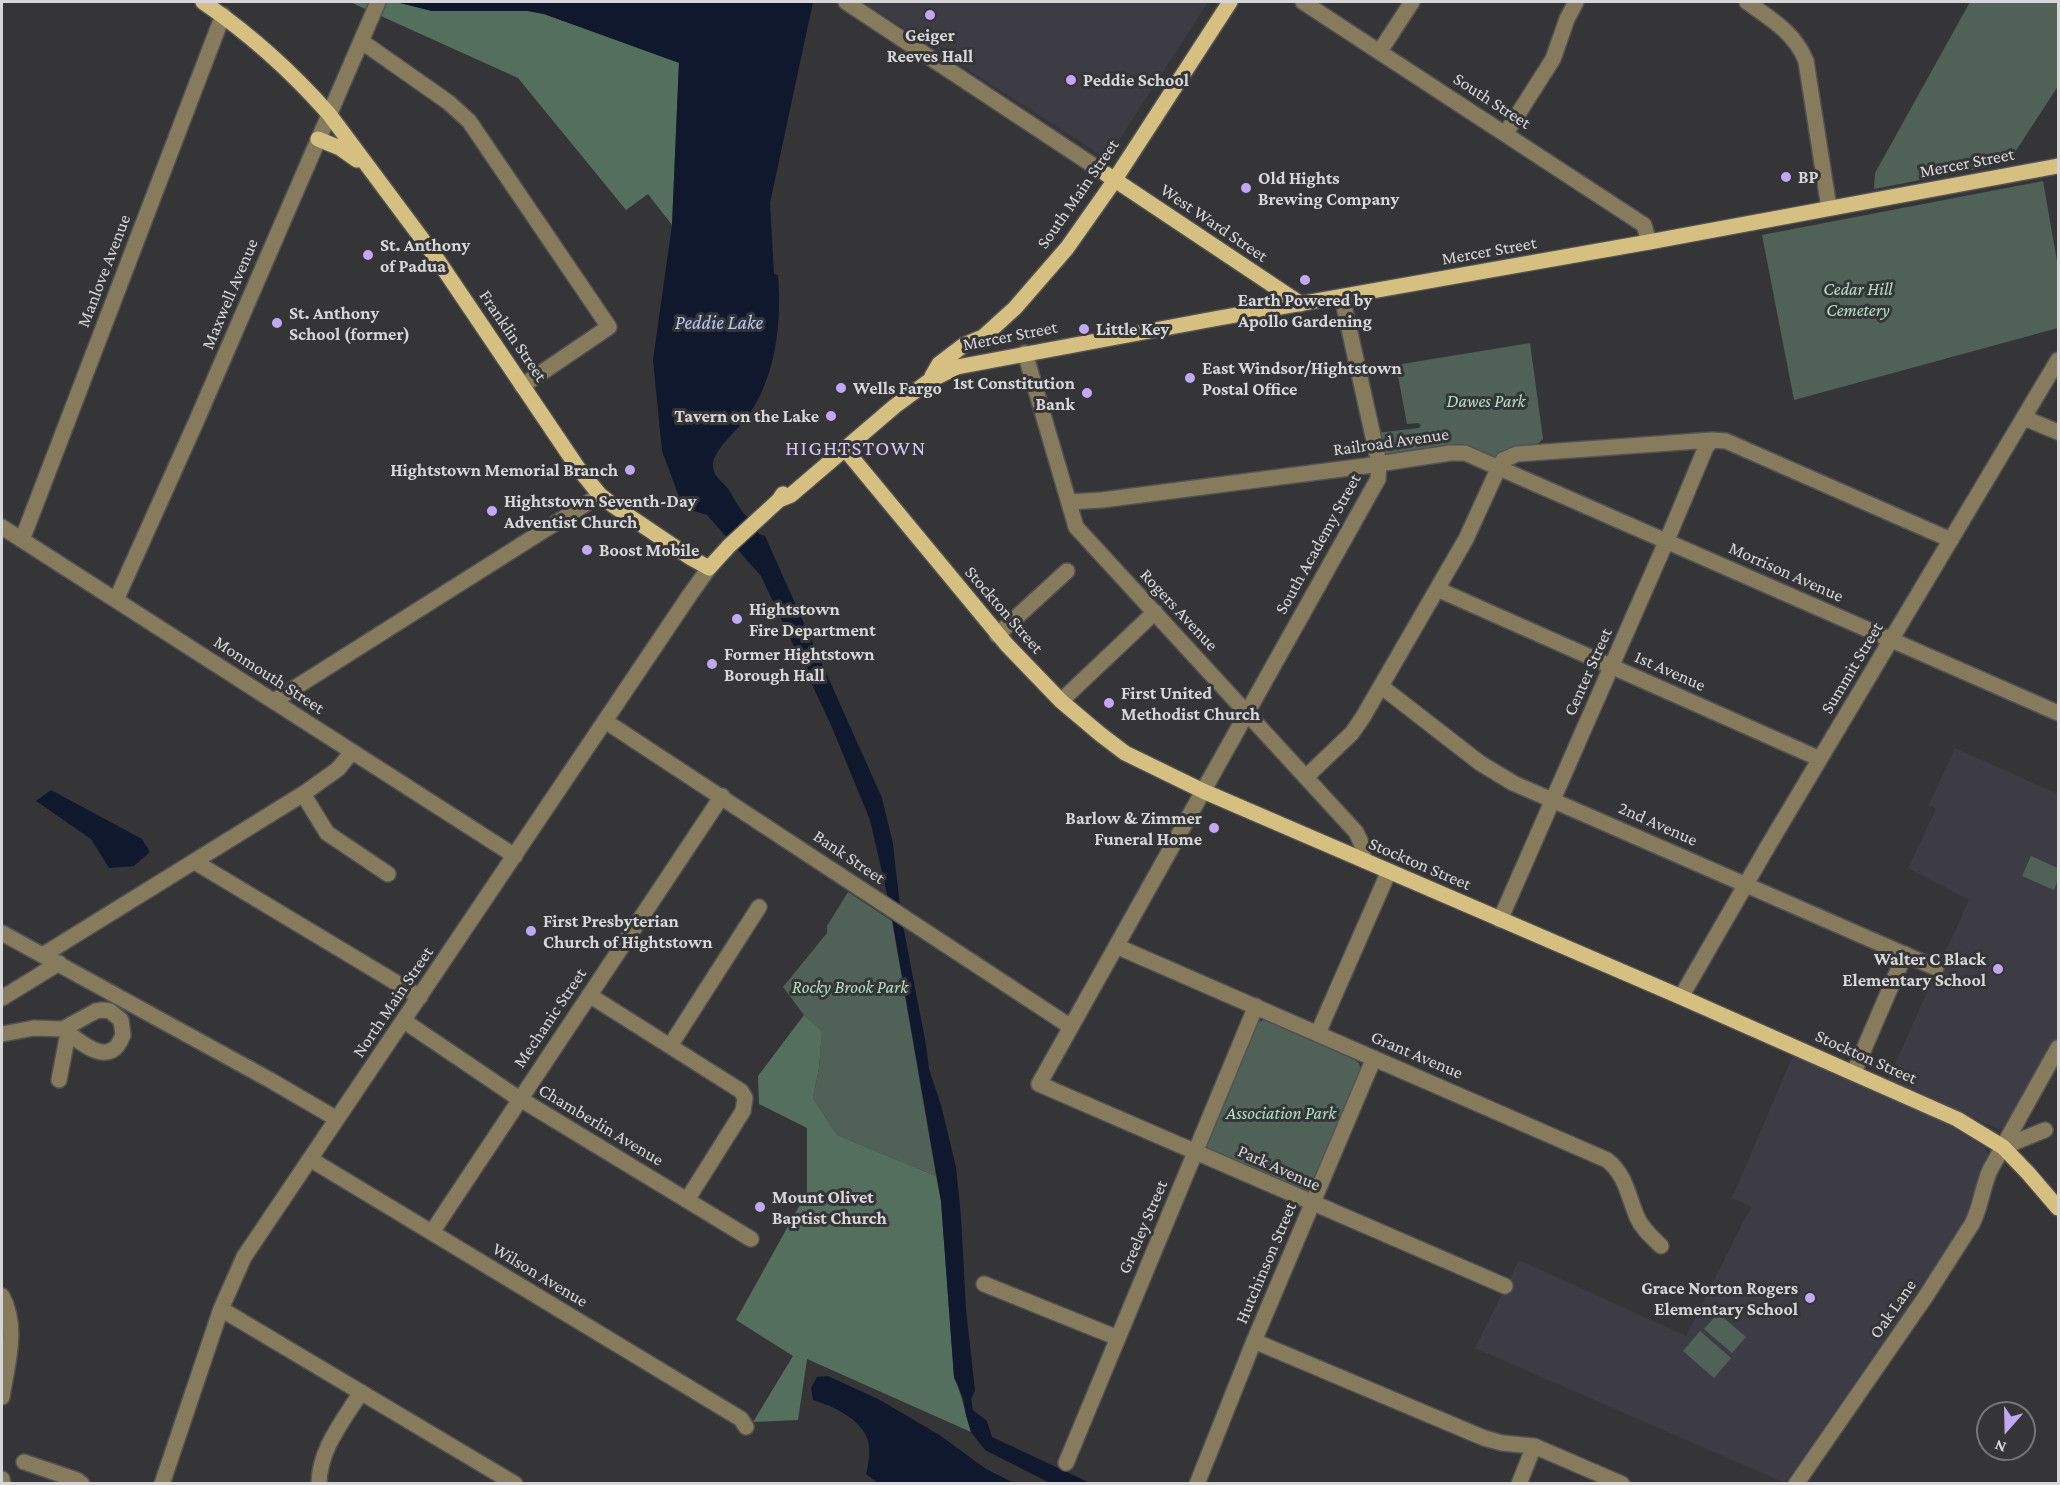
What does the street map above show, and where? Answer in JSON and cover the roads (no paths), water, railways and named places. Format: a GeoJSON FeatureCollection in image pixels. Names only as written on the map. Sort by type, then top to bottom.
{"type":"FeatureCollection","features":[{"type":"Feature","properties":{"kind":"main road","name":"Franklin Street"},"geometry":{"type":"LineString","coordinates":[[203,2],[245,32],[289,71],[328,114],[437,259],[578,468],[600,495],[709,568]]}},
{"type":"Feature","properties":{"kind":"main road","name":"South Main Street"},"geometry":{"type":"LineString","coordinates":[[929,381],[939,364],[964,345],[983,337],[1031,291],[1086,222],[1110,177],[1230,2]]}},
{"type":"Feature","properties":{"kind":"main road"},"geometry":{"type":"LineString","coordinates":[[318,139],[340,148],[369,168]]}},
{"type":"Feature","properties":{"kind":"main road","name":"Mercer Street"},"geometry":{"type":"LineString","coordinates":[[929,381],[957,366],[1025,353],[1649,242],[2058,166]]}},
{"type":"Feature","properties":{"kind":"main road","name":"West Ward Street"},"geometry":{"type":"LineString","coordinates":[[1110,177],[1301,304]]}},
{"type":"Feature","properties":{"kind":"main road"},"geometry":{"type":"LineString","coordinates":[[709,568],[729,546],[779,500],[791,495],[829,464],[844,448],[929,381]]}},
{"type":"Feature","properties":{"kind":"main road","name":"Stockton Street"},"geometry":{"type":"LineString","coordinates":[[844,448],[997,635],[1062,701],[1125,753],[1203,791],[1854,1072],[1957,1119],[2003,1147],[2058,1208]]}},
{"type":"Feature","properties":{"kind":"main road"},"geometry":{"type":"LineString","coordinates":[[691,558],[729,546]]}},
{"type":"Feature","properties":{"kind":"street","name":"Maxwell Avenue"},"geometry":{"type":"LineString","coordinates":[[116,600],[196,422],[378,2]]}},
{"type":"Feature","properties":{"kind":"street"},"geometry":{"type":"LineString","coordinates":[[846,2],[1110,177]]}},
{"type":"Feature","properties":{"kind":"street","name":"South Street"},"geometry":{"type":"LineString","coordinates":[[1303,2],[1644,225],[1649,242]]}},
{"type":"Feature","properties":{"kind":"street"},"geometry":{"type":"LineString","coordinates":[[1380,51],[1412,2]]}},
{"type":"Feature","properties":{"kind":"street"},"geometry":{"type":"LineString","coordinates":[[1506,133],[1553,59],[1567,19],[1576,2]]}},
{"type":"Feature","properties":{"kind":"street"},"geometry":{"type":"LineString","coordinates":[[1748,2],[1788,32],[1802,50],[1806,61],[1829,208]]}},
{"type":"Feature","properties":{"kind":"street","name":"Manlove Avenue"},"geometry":{"type":"LineString","coordinates":[[22,540],[223,15]]}},
{"type":"Feature","properties":{"kind":"street"},"geometry":{"type":"LineString","coordinates":[[361,41],[448,102],[469,121],[609,327],[522,386]]}},
{"type":"Feature","properties":{"kind":"street","name":"South Academy Street"},"geometry":{"type":"LineString","coordinates":[[1039,1084],[1378,479],[1379,464],[1342,297]]}},
{"type":"Feature","properties":{"kind":"street","name":"Rogers Avenue"},"geometry":{"type":"LineString","coordinates":[[1025,353],[1076,527],[1356,832],[1363,848],[1363,860]]}},
{"type":"Feature","properties":{"kind":"street","name":"Summit Street"},"geometry":{"type":"LineString","coordinates":[[1681,997],[2058,360]]}},
{"type":"Feature","properties":{"kind":"street"},"geometry":{"type":"LineString","coordinates":[[2024,418],[2058,432]]}},
{"type":"Feature","properties":{"kind":"street"},"geometry":{"type":"LineString","coordinates":[[1306,777],[1352,733],[1382,687],[1466,539],[1503,460],[1517,454],[1712,440],[1726,441],[1951,540]]}},
{"type":"Feature","properties":{"kind":"street","name":"Center Street"},"geometry":{"type":"LineString","coordinates":[[1500,920],[1706,447],[1712,440]]}},
{"type":"Feature","properties":{"kind":"street","name":"Railroad Avenue"},"geometry":{"type":"LineString","coordinates":[[1069,502],[1102,500],[1456,452],[1465,453],[1499,467]]}},
{"type":"Feature","properties":{"kind":"street","name":"Morrison Avenue"},"geometry":{"type":"LineString","coordinates":[[1499,467],[2058,713]]}},
{"type":"Feature","properties":{"kind":"street"},"geometry":{"type":"LineString","coordinates":[[273,700],[600,495]]}},
{"type":"Feature","properties":{"kind":"street","name":"Monmouth Street"},"geometry":{"type":"LineString","coordinates":[[2,527],[515,856]]}},
{"type":"Feature","properties":{"kind":"street","name":"North Main Street"},"geometry":{"type":"LineString","coordinates":[[162,1484],[221,1309],[244,1257],[709,568]]}},
{"type":"Feature","properties":{"kind":"street"},"geometry":{"type":"LineString","coordinates":[[997,635],[1067,571]]}},
{"type":"Feature","properties":{"kind":"street","name":"1st Avenue"},"geometry":{"type":"LineString","coordinates":[[1437,589],[1820,759]]}},
{"type":"Feature","properties":{"kind":"street"},"geometry":{"type":"LineString","coordinates":[[1062,701],[1155,612]]}},
{"type":"Feature","properties":{"kind":"street","name":"2nd Avenue"},"geometry":{"type":"LineString","coordinates":[[1382,687],[1491,770],[1513,783],[1936,968]]}},
{"type":"Feature","properties":{"kind":"street","name":"Bank Street"},"geometry":{"type":"LineString","coordinates":[[605,721],[1071,1027]]}},
{"type":"Feature","properties":{"kind":"street"},"geometry":{"type":"LineString","coordinates":[[43,955],[303,794],[338,769],[352,752]]}},
{"type":"Feature","properties":{"kind":"street"},"geometry":{"type":"LineString","coordinates":[[303,794],[327,833],[388,874]]}},
{"type":"Feature","properties":{"kind":"street","name":"Mechanic Street"},"geometry":{"type":"LineString","coordinates":[[432,1232],[722,796]]}},
{"type":"Feature","properties":{"kind":"street"},"geometry":{"type":"LineString","coordinates":[[195,862],[420,997]]}},
{"type":"Feature","properties":{"kind":"street"},"geometry":{"type":"LineString","coordinates":[[1318,1033],[1389,872]]}},
{"type":"Feature","properties":{"kind":"street"},"geometry":{"type":"LineString","coordinates":[[670,1047],[759,907]]}},
{"type":"Feature","properties":{"kind":"street"},"geometry":{"type":"LineString","coordinates":[[2,933],[337,1119]]}},
{"type":"Feature","properties":{"kind":"street","name":"Grant Avenue"},"geometry":{"type":"LineString","coordinates":[[1116,946],[1607,1160],[1623,1177],[1637,1218],[1645,1231],[1661,1246]]}},
{"type":"Feature","properties":{"kind":"street"},"geometry":{"type":"LineString","coordinates":[[1854,1072],[1905,954]]}},
{"type":"Feature","properties":{"kind":"street"},"geometry":{"type":"LineString","coordinates":[[2,998],[58,963]]}},
{"type":"Feature","properties":{"kind":"street"},"geometry":{"type":"LineString","coordinates":[[589,995],[741,1091],[745,1098],[742,1110],[687,1200]]}},
{"type":"Feature","properties":{"kind":"street"},"geometry":{"type":"LineString","coordinates":[[110,1011],[118,996]]}},
{"type":"Feature","properties":{"kind":"street","name":"Greeley Street"},"geometry":{"type":"LineString","coordinates":[[1066,1463],[1256,1006]]}},
{"type":"Feature","properties":{"kind":"street"},"geometry":{"type":"LineString","coordinates":[[2,1034],[34,1028],[66,1031],[96,1052],[110,1051],[121,1042],[123,1035],[120,1020],[110,1011],[96,1011],[66,1031],[58,1080]]}},
{"type":"Feature","properties":{"kind":"street","name":"Chamberlin Avenue"},"geometry":{"type":"LineString","coordinates":[[404,1022],[520,1099],[751,1239]]}},
{"type":"Feature","properties":{"kind":"street","name":"Oak Lane"},"geometry":{"type":"LineString","coordinates":[[1796,1484],[1926,1296],[1972,1224],[1978,1213],[1984,1181],[2058,1048]]}},
{"type":"Feature","properties":{"kind":"street","name":"Hutchinson Street"},"geometry":{"type":"LineString","coordinates":[[1197,1484],[1254,1341],[1374,1058]]}},
{"type":"Feature","properties":{"kind":"street","name":"Park Avenue"},"geometry":{"type":"LineString","coordinates":[[1039,1084],[1505,1286]]}},
{"type":"Feature","properties":{"kind":"street"},"geometry":{"type":"LineString","coordinates":[[2018,1121],[2029,1129],[2052,1128]]}},
{"type":"Feature","properties":{"kind":"street"},"geometry":{"type":"LineString","coordinates":[[2003,1147],[2052,1128]]}},
{"type":"Feature","properties":{"kind":"street","name":"Wilson Avenue"},"geometry":{"type":"LineString","coordinates":[[310,1159],[741,1419],[746,1427]]}},
{"type":"Feature","properties":{"kind":"street"},"geometry":{"type":"LineString","coordinates":[[984,1284],[1118,1338]]}},
{"type":"Feature","properties":{"kind":"street"},"geometry":{"type":"LineString","coordinates":[[2,1296],[8,1314],[11,1341],[2,1397]]}},
{"type":"Feature","properties":{"kind":"street"},"geometry":{"type":"LineString","coordinates":[[221,1309],[515,1484]]}},
{"type":"Feature","properties":{"kind":"street"},"geometry":{"type":"LineString","coordinates":[[1254,1341],[1484,1438],[1502,1443],[1534,1446],[1622,1484]]}},
{"type":"Feature","properties":{"kind":"street"},"geometry":{"type":"LineString","coordinates":[[319,1484],[320,1466],[327,1448],[361,1392]]}},
{"type":"Feature","properties":{"kind":"street"},"geometry":{"type":"LineString","coordinates":[[1519,1484],[1534,1446]]}},
{"type":"Feature","properties":{"kind":"street"},"geometry":{"type":"LineString","coordinates":[[24,1462],[78,1480],[82,1484]]}},
{"type":"Feature","properties":{"kind":"street"},"geometry":{"type":"LineString","coordinates":[[2,1479],[3,1484]]}},
{"type":"Feature","properties":{"kind":"water","name":"Peddie Lake"},"geometry":{"type":"Polygon","coordinates":[[[396,2],[813,2],[770,203],[774,274],[778,275],[779,293],[775,348],[765,384],[757,400],[748,416],[716,454],[713,467],[716,475],[759,534],[765,536],[882,798],[893,844],[901,915],[929,1069],[941,1105],[956,1167],[966,1309],[975,1391],[971,1399],[973,1410],[987,1421],[992,1437],[1090,1483],[1050,1483],[985,1450],[971,1432],[963,1398],[954,1377],[941,1201],[890,907],[870,820],[831,725],[761,576],[707,515],[691,510],[681,502],[662,451],[653,360],[672,225],[679,63],[544,14],[528,11],[432,11],[396,2]]]}},
{"type":"Feature","properties":{"kind":"water"},"geometry":{"type":"Polygon","coordinates":[[[51,790],[142,839],[150,852],[134,866],[109,868],[91,839],[36,801],[51,790]]]}},
{"type":"Feature","properties":{"kind":"water"},"geometry":{"type":"Polygon","coordinates":[[[828,1376],[880,1400],[941,1436],[986,1469],[1014,1483],[878,1483],[866,1474],[869,1446],[867,1437],[856,1422],[830,1406],[813,1400],[811,1388],[817,1377],[828,1376]]]}},
{"type":"Feature","properties":{"kind":"place","name":"Geiger Reeves Hall"},"geometry":{"type":"Point","coordinates":[930,15]}},
{"type":"Feature","properties":{"kind":"place","name":"Peddie School"},"geometry":{"type":"Point","coordinates":[1071,80]}},
{"type":"Feature","properties":{"kind":"place","name":"BP"},"geometry":{"type":"Point","coordinates":[1786,177]}},
{"type":"Feature","properties":{"kind":"place","name":"Old Hights Brewing Company"},"geometry":{"type":"Point","coordinates":[1246,188]}},
{"type":"Feature","properties":{"kind":"place","name":"St. Anthony of Padua"},"geometry":{"type":"Point","coordinates":[368,255]}},
{"type":"Feature","properties":{"kind":"place","name":"Earth Powered by Apollo Gardening"},"geometry":{"type":"Point","coordinates":[1305,280]}},
{"type":"Feature","properties":{"kind":"place","name":"St. Anthony School (former)"},"geometry":{"type":"Point","coordinates":[277,323]}},
{"type":"Feature","properties":{"kind":"place","name":"Little Key"},"geometry":{"type":"Point","coordinates":[1084,329]}},
{"type":"Feature","properties":{"kind":"place","name":"East Windsor/Hightstown Postal Office"},"geometry":{"type":"Point","coordinates":[1190,378]}},
{"type":"Feature","properties":{"kind":"place","name":"Wells Fargo"},"geometry":{"type":"Point","coordinates":[841,388]}},
{"type":"Feature","properties":{"kind":"place","name":"1st Constitution Bank"},"geometry":{"type":"Point","coordinates":[1087,393]}},
{"type":"Feature","properties":{"kind":"place","name":"Tavern on the Lake"},"geometry":{"type":"Point","coordinates":[831,416]}},
{"type":"Feature","properties":{"kind":"place","name":"Hightstown Memorial Branch"},"geometry":{"type":"Point","coordinates":[630,470]}},
{"type":"Feature","properties":{"kind":"place","name":"Hightstown Seventh-Day Adventist Church"},"geometry":{"type":"Point","coordinates":[492,511]}},
{"type":"Feature","properties":{"kind":"place","name":"Boost Mobile"},"geometry":{"type":"Point","coordinates":[587,550]}},
{"type":"Feature","properties":{"kind":"place","name":"Hightstown Fire Department"},"geometry":{"type":"Point","coordinates":[737,619]}},
{"type":"Feature","properties":{"kind":"place","name":"Former Hightstown Borough Hall"},"geometry":{"type":"Point","coordinates":[712,664]}},
{"type":"Feature","properties":{"kind":"place","name":"First United Methodist Church"},"geometry":{"type":"Point","coordinates":[1109,703]}},
{"type":"Feature","properties":{"kind":"place","name":"Barlow & Zimmer Funeral Home"},"geometry":{"type":"Point","coordinates":[1214,828]}},
{"type":"Feature","properties":{"kind":"place","name":"First Presbyterian Church of Hightstown"},"geometry":{"type":"Point","coordinates":[531,931]}},
{"type":"Feature","properties":{"kind":"place","name":"Walter C Black Elementary School"},"geometry":{"type":"Point","coordinates":[1998,969]}},
{"type":"Feature","properties":{"kind":"place","name":"Mount Olivet Baptist Church"},"geometry":{"type":"Point","coordinates":[760,1207]}},
{"type":"Feature","properties":{"kind":"place","name":"Grace Norton Rogers Elementary School"},"geometry":{"type":"Point","coordinates":[1810,1298]}},
{"type":"Feature","properties":{"kind":"district","name":"HIGHTSTOWN"},"geometry":{"type":"Point","coordinates":[856,449]}},
{"type":"Feature","properties":{"kind":"park label","name":"Cedar Hill Cemetery"},"geometry":{"type":"Point","coordinates":[1858,299]}},
{"type":"Feature","properties":{"kind":"park label","name":"Dawes Park"},"geometry":{"type":"Point","coordinates":[1486,401]}},
{"type":"Feature","properties":{"kind":"park label","name":"Rocky Brook Park"},"geometry":{"type":"Point","coordinates":[850,987]}},
{"type":"Feature","properties":{"kind":"park label","name":"Association Park"},"geometry":{"type":"Point","coordinates":[1281,1113]}}]}
